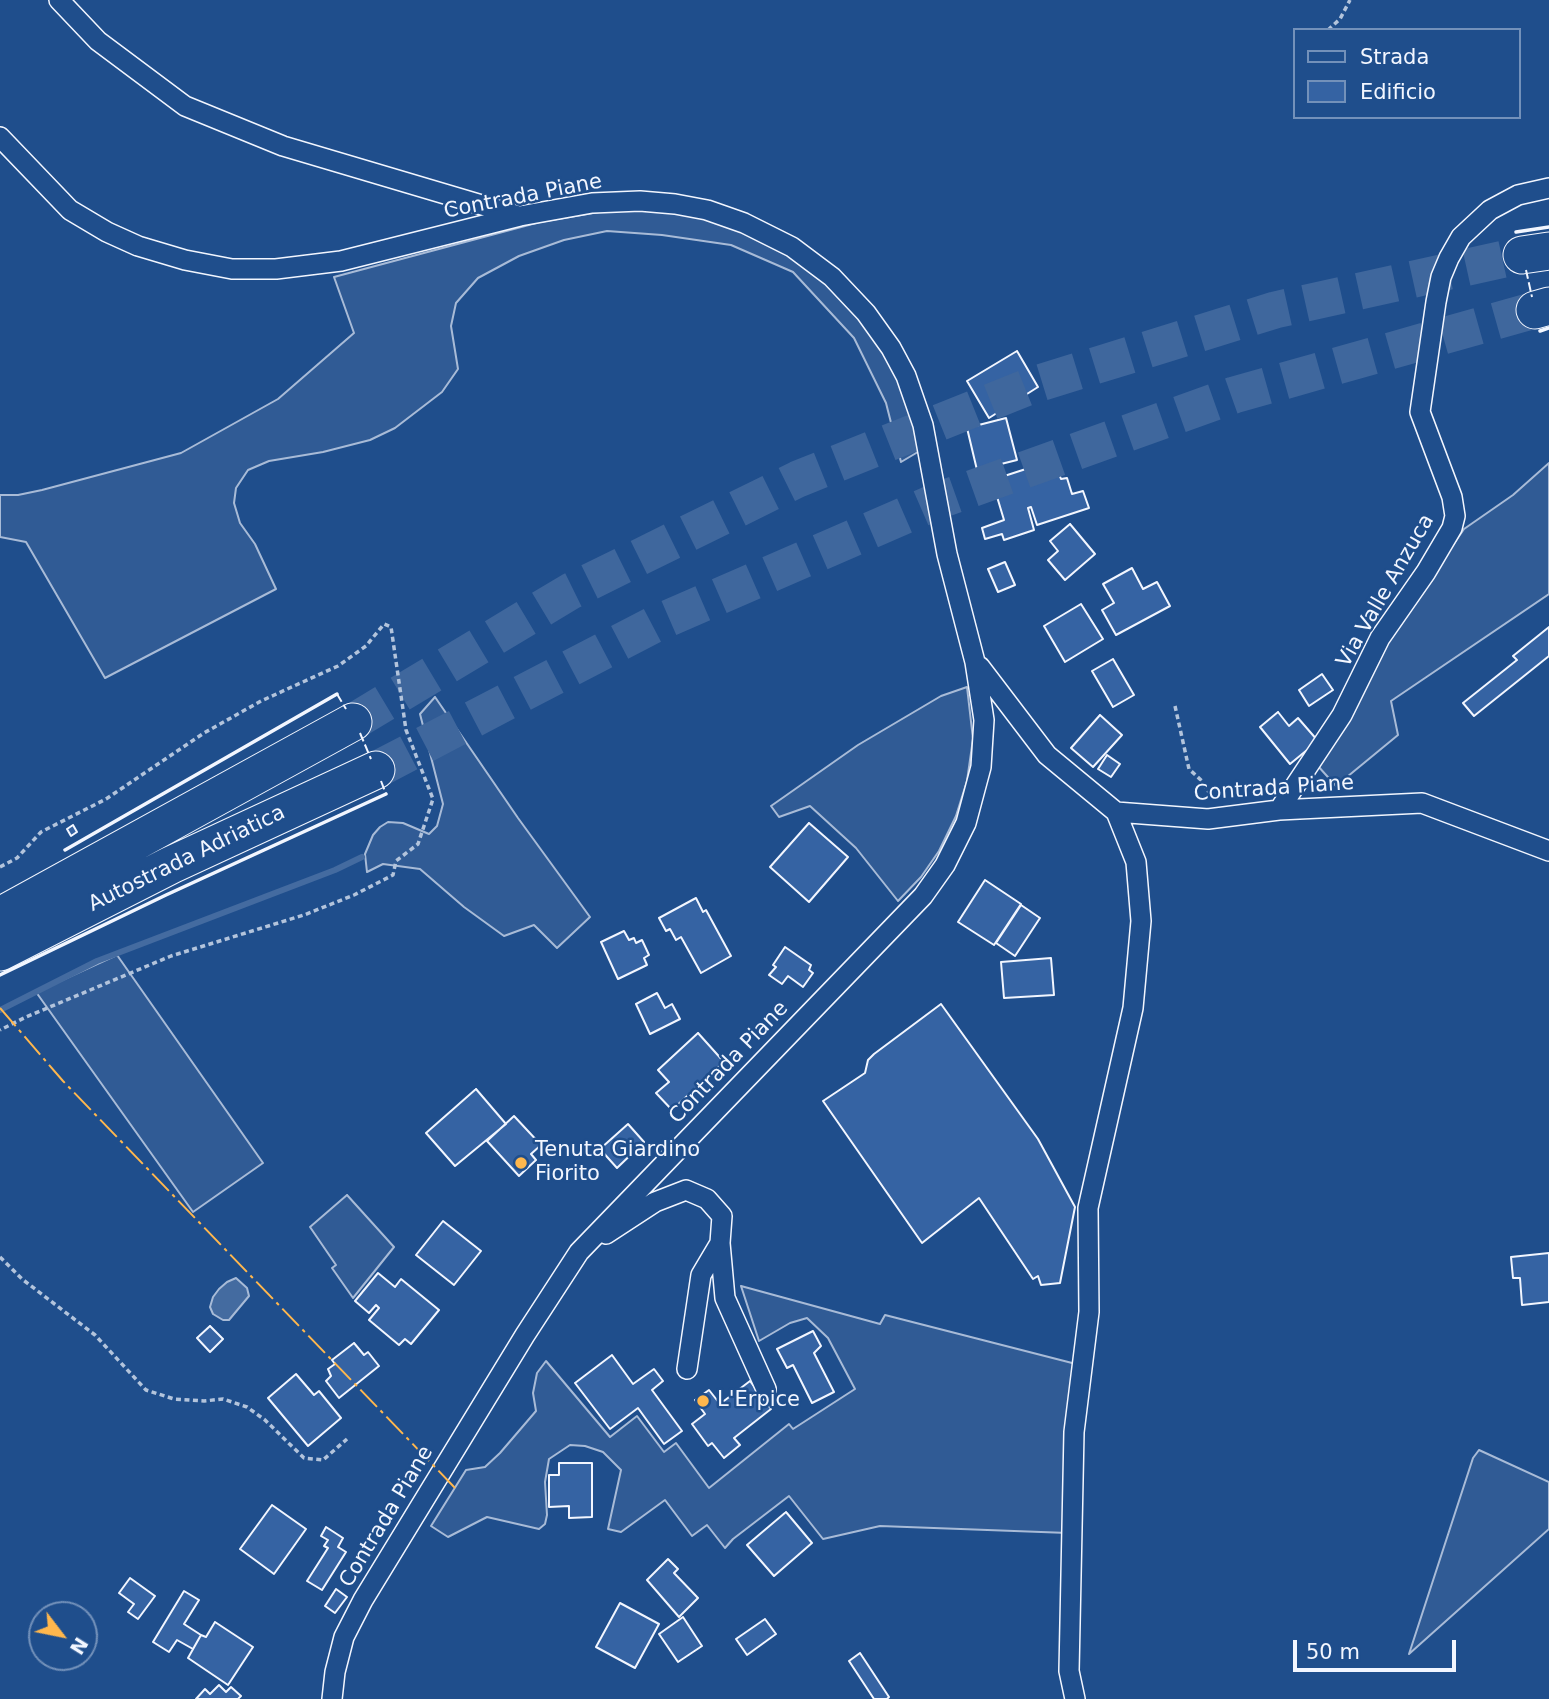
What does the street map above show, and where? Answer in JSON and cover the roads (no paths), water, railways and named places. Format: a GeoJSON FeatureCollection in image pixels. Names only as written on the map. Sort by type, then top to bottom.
{"type":"FeatureCollection","features":[{"type":"Feature","properties":{"kind":"highway","name":"Autostrada Adriatica"},"geometry":{"type":"LineString","coordinates":[[0,916],[353,722]]}},
{"type":"Feature","properties":{"kind":"highway","name":"Autostrada Adriatica"},"geometry":{"type":"LineString","coordinates":[[0,952],[171,865],[376,770]]}},
{"type":"Feature","properties":{"kind":"street"},"geometry":{"type":"LineString","coordinates":[[59,0],[97,41],[185,106],[283,146],[520,216]]}},
{"type":"Feature","properties":{"kind":"street","name":"Contrada Piane"},"geometry":{"type":"LineString","coordinates":[[0,137],[70,210],[107,232],[138,246],[232,270],[276,269],[341,261],[520,216],[592,203],[640,201],[707,210],[744,223],[792,247],[832,277],[866,313],[891,348],[915,399],[923,425],[947,554],[975,662],[984,720],[981,767],[966,823],[934,882],[579,1252],[363,1600],[344,1637],[331,1699]]}},
{"type":"Feature","properties":{"kind":"street","name":"Via Valle Anzuca"},"geometry":{"type":"LineString","coordinates":[[1279,810],[1342,715],[1380,638],[1426,572],[1452,528],[1455,516],[1452,497],[1420,412],[1436,302],[1441,277],[1449,258],[1461,237],[1490,210],[1518,195],[1549,188]]}},
{"type":"Feature","properties":{"kind":"street","name":"Contrada Piane"},"geometry":{"type":"LineString","coordinates":[[975,662],[1047,755],[1116,812],[1208,819],[1279,810],[1422,803],[1549,851]]}},
{"type":"Feature","properties":{"kind":"street"},"geometry":{"type":"LineString","coordinates":[[1075,1699],[1069,1671],[1074,1432],[1089,1312],[1088,1208],[1133,1007],[1141,921],[1136,862],[1116,812]]}},
{"type":"Feature","properties":{"kind":"street"},"geometry":{"type":"LineString","coordinates":[[579,1252],[656,1202],[687,1190],[707,1199],[722,1216],[720,1243],[725,1298],[766,1389]]}},
{"type":"Feature","properties":{"kind":"street"},"geometry":{"type":"LineString","coordinates":[[687,1369],[701,1275],[720,1243]]}},
{"type":"Feature","properties":{"kind":"waterway"},"geometry":{"type":"LineString","coordinates":[[0,1010],[97,961],[335,870],[362,857]]}},
{"type":"Feature","properties":{"kind":"tunnel"},"geometry":{"type":"LineString","coordinates":[[353,722],[571,591],[798,479],[1033,385],[1275,310],[1522,255]]}},
{"type":"Feature","properties":{"kind":"tunnel"},"geometry":{"type":"LineString","coordinates":[[376,770],[653,625],[940,500],[1234,395],[1535,310]]}},
{"type":"Feature","properties":{"kind":"place","name":"Tenuta Giardino Fiorito"},"geometry":{"type":"Point","coordinates":[521,1163]}},
{"type":"Feature","properties":{"kind":"place","name":"L'Erpice"},"geometry":{"type":"Point","coordinates":[703,1401]}}]}
